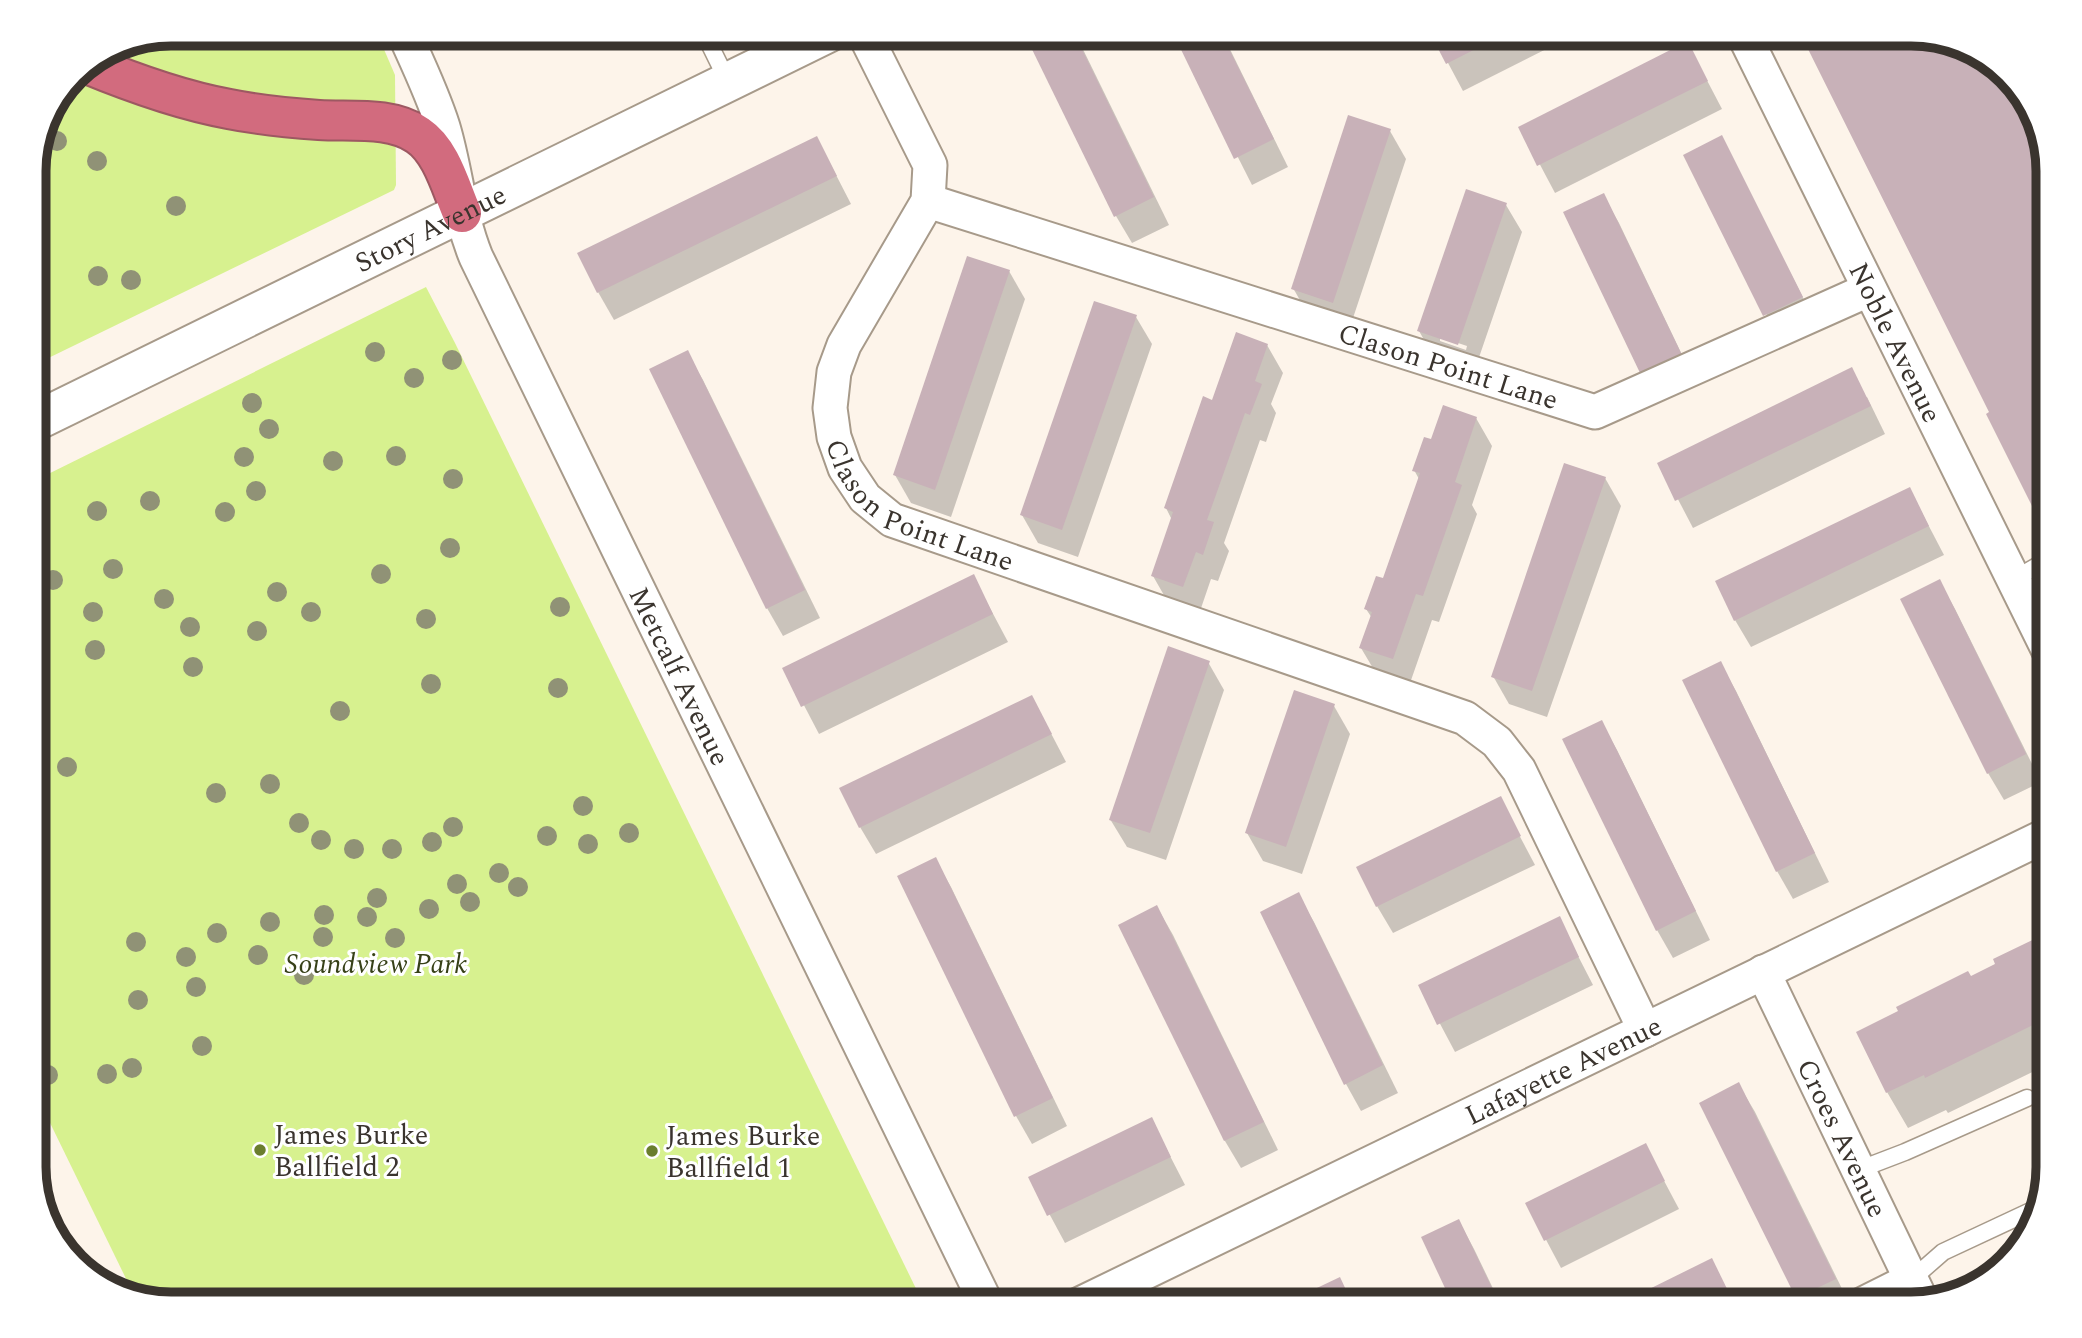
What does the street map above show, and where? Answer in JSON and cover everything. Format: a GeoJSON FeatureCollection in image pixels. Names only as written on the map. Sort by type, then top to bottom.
{"type":"FeatureCollection","features":[{"type":"Feature","properties":{"kind":"highway"},"geometry":{"type":"LineString","coordinates":[[99,68],[181,98],[228,109],[294,118],[387,124],[410,130],[419,135],[433,151],[462,213]]}},
{"type":"Feature","properties":{"kind":"street","name":"Metcalf Avenue"},"geometry":{"type":"LineString","coordinates":[[410,46],[443,127],[462,213],[476,257],[981,1292]]}},
{"type":"Feature","properties":{"kind":"street","name":"Story Avenue"},"geometry":{"type":"LineString","coordinates":[[46,416],[801,46]]}},
{"type":"Feature","properties":{"kind":"street"},"geometry":{"type":"LineString","coordinates":[[870,46],[930,165],[928,201]]}},
{"type":"Feature","properties":{"kind":"street","name":"Noble Avenue"},"geometry":{"type":"LineString","coordinates":[[1749,46],[2036,625]]}},
{"type":"Feature","properties":{"kind":"street","name":"Clason Point Lane"},"geometry":{"type":"LineString","coordinates":[[1644,1030],[1518,770],[1497,742],[1465,718],[892,520],[865,498],[845,468],[834,437],[830,408],[834,372],[849,336],[928,201],[1595,412],[1868,290]]}},
{"type":"Feature","properties":{"kind":"street","name":"Lafayette Avenue"},"geometry":{"type":"LineString","coordinates":[[1105,1292],[2036,840]]}},
{"type":"Feature","properties":{"kind":"street","name":"Croes Avenue"},"geometry":{"type":"LineString","coordinates":[[1763,972],[1916,1291]]}},
{"type":"Feature","properties":{"kind":"lane"},"geometry":{"type":"LineString","coordinates":[[710,46],[728,82]]}},
{"type":"Feature","properties":{"kind":"lane"},"geometry":{"type":"LineString","coordinates":[[2013,580],[2036,567]]}},
{"type":"Feature","properties":{"kind":"lane"},"geometry":{"type":"LineString","coordinates":[[1858,1170],[2027,1098]]}},
{"type":"Feature","properties":{"kind":"lane"},"geometry":{"type":"LineString","coordinates":[[1916,1291],[1943,1252],[2028,1212]]}},
{"type":"Feature","properties":{"kind":"green space"},"geometry":{"type":"Polygon","coordinates":[[[170,46],[383,46],[395,75],[394,190],[46,359],[48,146],[58,115],[71,94],[88,76],[122,55],[170,46]]]}},
{"type":"Feature","properties":{"kind":"green space","name":"Soundview Park"},"geometry":{"type":"Polygon","coordinates":[[[426,287],[918,1292],[170,1292],[129,1285],[46,1115],[46,475],[426,287]]]}},
{"type":"Feature","properties":{"kind":"building"},"geometry":{"type":"Polygon","coordinates":[[[1030,46],[1080,46],[1154,197],[1114,217],[1030,46]]]}},
{"type":"Feature","properties":{"kind":"building"},"geometry":{"type":"Polygon","coordinates":[[[1179,46],[1228,46],[1274,139],[1234,159],[1179,46]]]}},
{"type":"Feature","properties":{"kind":"building"},"geometry":{"type":"Polygon","coordinates":[[[1437,46],[1481,46],[1446,64],[1437,46]]]}},
{"type":"Feature","properties":{"kind":"building"},"geometry":{"type":"Polygon","coordinates":[[[1678,46],[1690,46],[1708,81],[1537,166],[1518,127],[1678,46]]]}},
{"type":"Feature","properties":{"kind":"building"},"geometry":{"type":"Polygon","coordinates":[[[1806,46],[1912,46],[1944,50],[1974,62],[1994,76],[2006,88],[2023,113],[2032,138],[2036,170],[2036,514],[1986,414],[1989,412],[1806,46]]]}},
{"type":"Feature","properties":{"kind":"building"},"geometry":{"type":"Polygon","coordinates":[[[1348,115],[1391,129],[1333,303],[1291,289],[1348,115]]]}},
{"type":"Feature","properties":{"kind":"building"},"geometry":{"type":"Polygon","coordinates":[[[1722,135],[1803,297],[1763,316],[1683,155],[1722,135]]]}},
{"type":"Feature","properties":{"kind":"building"},"geometry":{"type":"Polygon","coordinates":[[[817,136],[837,176],[597,293],[577,253],[817,136]]]}},
{"type":"Feature","properties":{"kind":"building"},"geometry":{"type":"Polygon","coordinates":[[[1466,189],[1507,203],[1458,345],[1417,331],[1466,189]]]}},
{"type":"Feature","properties":{"kind":"building"},"geometry":{"type":"Polygon","coordinates":[[[1604,193],[1682,355],[1641,375],[1563,212],[1604,193]]]}},
{"type":"Feature","properties":{"kind":"building"},"geometry":{"type":"Polygon","coordinates":[[[967,256],[1010,270],[935,490],[893,475],[967,256]]]}},
{"type":"Feature","properties":{"kind":"building"},"geometry":{"type":"Polygon","coordinates":[[[1094,301],[1137,315],[1062,530],[1020,515],[1094,301]]]}},
{"type":"Feature","properties":{"kind":"building"},"geometry":{"type":"Polygon","coordinates":[[[1236,332],[1268,344],[1255,381],[1262,384],[1250,415],[1245,413],[1207,520],[1214,522],[1203,555],[1196,552],[1183,587],[1151,576],[1173,512],[1164,508],[1203,396],[1212,400],[1236,332]]]}},
{"type":"Feature","properties":{"kind":"building"},"geometry":{"type":"Polygon","coordinates":[[[688,350],[805,590],[766,609],[649,369],[688,350]]]}},
{"type":"Feature","properties":{"kind":"building"},"geometry":{"type":"Polygon","coordinates":[[[1852,367],[1871,406],[1675,501],[1657,463],[1852,367]]]}},
{"type":"Feature","properties":{"kind":"building"},"geometry":{"type":"Polygon","coordinates":[[[1443,405],[1477,417],[1455,482],[1462,485],[1423,596],[1416,594],[1393,659],[1359,648],[1372,612],[1364,609],[1376,576],[1383,578],[1420,473],[1412,471],[1424,437],[1431,439],[1443,405]]]}},
{"type":"Feature","properties":{"kind":"building"},"geometry":{"type":"Polygon","coordinates":[[[1564,463],[1606,477],[1532,691],[1491,677],[1564,463]]]}},
{"type":"Feature","properties":{"kind":"building"},"geometry":{"type":"Polygon","coordinates":[[[1910,487],[1929,526],[1734,621],[1715,581],[1910,487]]]}},
{"type":"Feature","properties":{"kind":"building"},"geometry":{"type":"Polygon","coordinates":[[[974,574],[993,614],[801,707],[782,668],[974,574]]]}},
{"type":"Feature","properties":{"kind":"building"},"geometry":{"type":"Polygon","coordinates":[[[1940,579],[2026,754],[1987,774],[1900,599],[1940,579]]]}},
{"type":"Feature","properties":{"kind":"building"},"geometry":{"type":"Polygon","coordinates":[[[1168,646],[1210,661],[1150,833],[1109,820],[1168,646]]]}},
{"type":"Feature","properties":{"kind":"building"},"geometry":{"type":"Polygon","coordinates":[[[1721,661],[1815,853],[1776,872],[1682,680],[1721,661]]]}},
{"type":"Feature","properties":{"kind":"building"},"geometry":{"type":"Polygon","coordinates":[[[1294,690],[1335,704],[1286,847],[1245,833],[1294,690]]]}},
{"type":"Feature","properties":{"kind":"building"},"geometry":{"type":"Polygon","coordinates":[[[1032,695],[1052,734],[859,828],[839,788],[1032,695]]]}},
{"type":"Feature","properties":{"kind":"building"},"geometry":{"type":"Polygon","coordinates":[[[1602,720],[1696,911],[1656,931],[1562,739],[1602,720]]]}},
{"type":"Feature","properties":{"kind":"building"},"geometry":{"type":"Polygon","coordinates":[[[1501,796],[1521,836],[1376,907],[1356,867],[1501,796]]]}},
{"type":"Feature","properties":{"kind":"building"},"geometry":{"type":"Polygon","coordinates":[[[936,857],[1053,1098],[1014,1117],[897,876],[936,857]]]}},
{"type":"Feature","properties":{"kind":"building"},"geometry":{"type":"Polygon","coordinates":[[[1299,892],[1383,1065],[1344,1085],[1260,912],[1299,892]]]}},
{"type":"Feature","properties":{"kind":"building"},"geometry":{"type":"Polygon","coordinates":[[[1157,905],[1264,1122],[1224,1141],[1118,925],[1157,905]]]}},
{"type":"Feature","properties":{"kind":"building"},"geometry":{"type":"Polygon","coordinates":[[[1560,916],[1579,957],[1437,1025],[1418,985],[1560,916]]]}},
{"type":"Feature","properties":{"kind":"building"},"geometry":{"type":"Polygon","coordinates":[[[2036,938],[2036,1023],[1925,1078],[1924,1075],[1886,1093],[1856,1032],[1898,1011],[1896,1007],[1968,971],[1971,976],[1995,964],[1993,959],[2036,938]]]}},
{"type":"Feature","properties":{"kind":"building"},"geometry":{"type":"Polygon","coordinates":[[[1739,1082],[1836,1279],[1809,1292],[1793,1292],[1699,1103],[1739,1082]]]}},
{"type":"Feature","properties":{"kind":"building"},"geometry":{"type":"Polygon","coordinates":[[[1152,1117],[1171,1157],[1047,1216],[1028,1177],[1152,1117]]]}},
{"type":"Feature","properties":{"kind":"building"},"geometry":{"type":"Polygon","coordinates":[[[1646,1143],[1665,1181],[1544,1241],[1525,1203],[1646,1143]]]}},
{"type":"Feature","properties":{"kind":"building"},"geometry":{"type":"Polygon","coordinates":[[[1459,1219],[1494,1292],[1447,1292],[1421,1237],[1459,1219]]]}},
{"type":"Feature","properties":{"kind":"building"},"geometry":{"type":"Polygon","coordinates":[[[1712,1258],[1729,1292],[1643,1292],[1712,1258]]]}},
{"type":"Feature","properties":{"kind":"building"},"geometry":{"type":"Polygon","coordinates":[[[1340,1277],[1347,1292],[1308,1292],[1340,1277]]]}},
{"type":"Feature","properties":{"kind":"place","name":"James Burke Ballfield 2"},"geometry":{"type":"Point","coordinates":[260,1150]}},
{"type":"Feature","properties":{"kind":"place","name":"James Burke Ballfield 1"},"geometry":{"type":"Point","coordinates":[652,1151]}}]}
